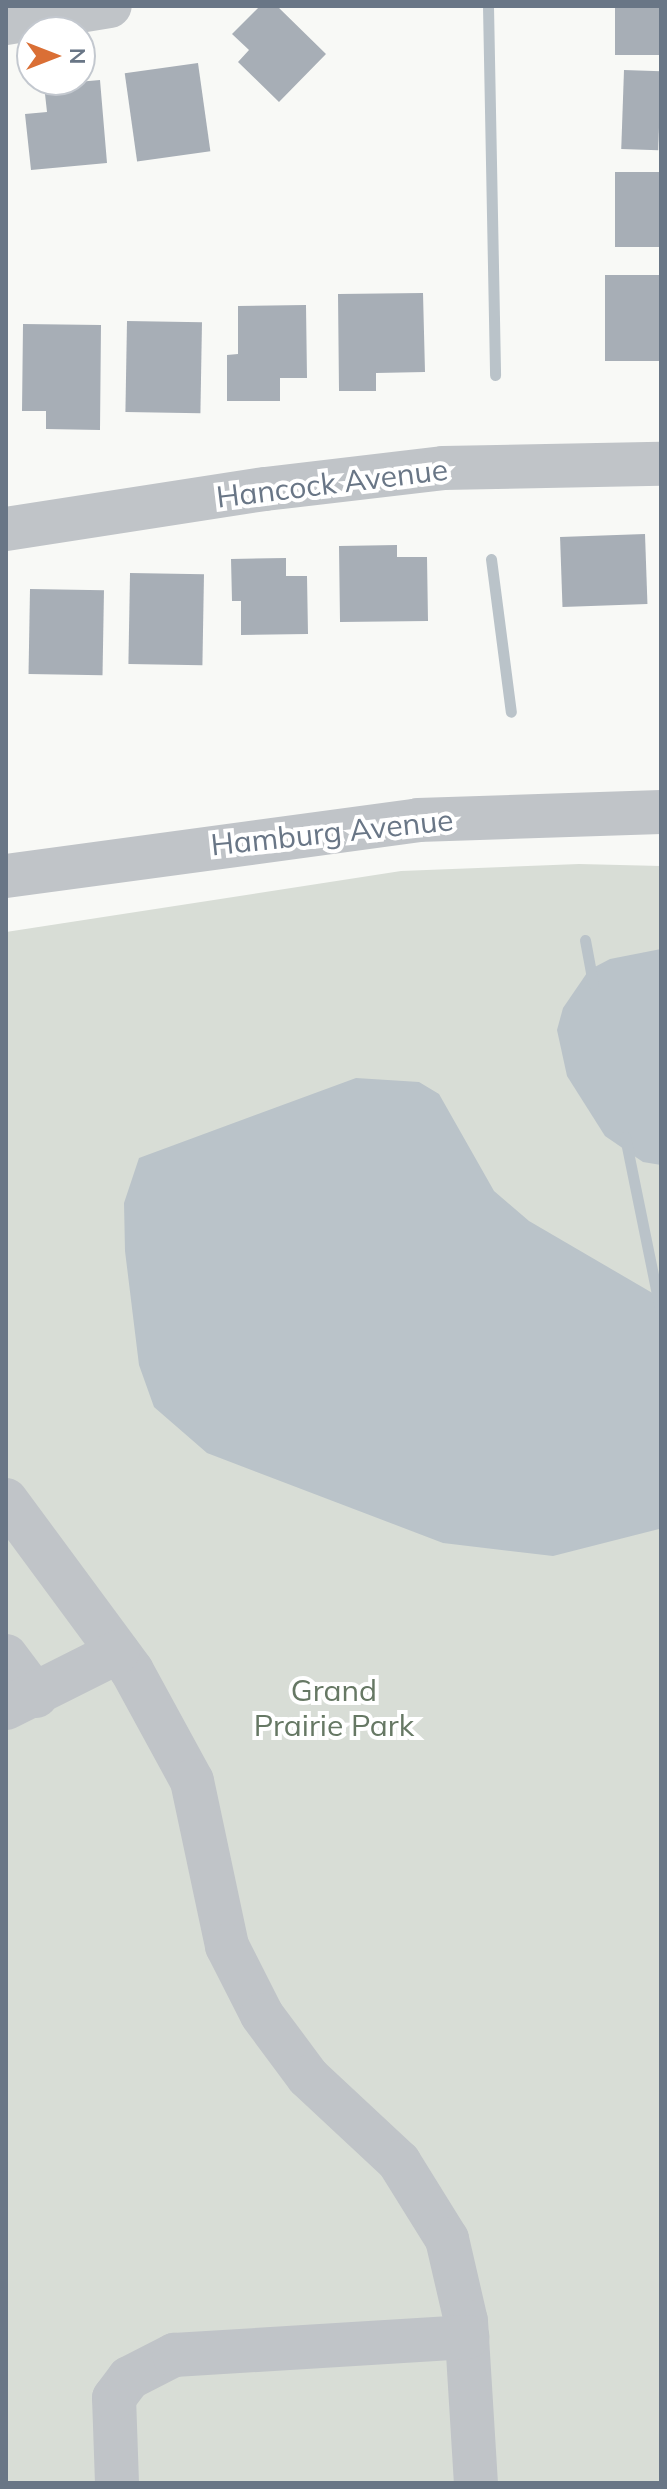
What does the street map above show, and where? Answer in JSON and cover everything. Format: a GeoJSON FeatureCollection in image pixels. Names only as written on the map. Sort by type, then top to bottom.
{"type":"FeatureCollection","features":[{"type":"Feature","properties":{"kind":"street"},"geometry":{"type":"LineString","coordinates":[[6,23],[110,6]]}},
{"type":"Feature","properties":{"kind":"street","name":"Hancock Avenue"},"geometry":{"type":"LineString","coordinates":[[6,529],[265,489],[443,468],[661,464]]}},
{"type":"Feature","properties":{"kind":"street","name":"Hamburg Avenue"},"geometry":{"type":"LineString","coordinates":[[6,876],[418,820],[661,812]]}},
{"type":"Feature","properties":{"kind":"street"},"geometry":{"type":"LineString","coordinates":[[6,1500],[118,1652],[192,1781],[227,1946],[262,2015],[308,2077],[399,2162],[447,2239],[467,2337],[476,2483]]}},
{"type":"Feature","properties":{"kind":"street"},"geometry":{"type":"LineString","coordinates":[[6,1656],[21,1702],[118,1652]]}},
{"type":"Feature","properties":{"kind":"street"},"geometry":{"type":"LineString","coordinates":[[117,2483],[114,2398],[129,2378],[174,2355],[467,2337]]}},
{"type":"Feature","properties":{"kind":"green space","name":"Grand Prairie Park"},"geometry":{"type":"Polygon","coordinates":[[[579,864],[661,866],[661,2483],[6,2483],[6,932],[401,871],[579,864]]]}},
{"type":"Feature","properties":{"kind":"shaded area"},"geometry":{"type":"Polygon","coordinates":[[[661,949],[661,1165],[643,1162],[605,1136],[567,1076],[557,1030],[563,1008],[589,970],[610,959],[661,949]]]}},
{"type":"Feature","properties":{"kind":"shaded area"},"geometry":{"type":"Polygon","coordinates":[[[356,1078],[419,1082],[439,1094],[494,1191],[529,1221],[661,1298],[659,1529],[553,1556],[443,1543],[207,1453],[154,1407],[139,1365],[125,1251],[124,1203],[139,1158],[356,1078]]]}},
{"type":"Feature","properties":{"kind":"building"},"geometry":{"type":"Polygon","coordinates":[[[260,6],[277,6],[326,54],[279,102],[238,62],[249,50],[232,34],[260,6]]]}},
{"type":"Feature","properties":{"kind":"building"},"geometry":{"type":"Polygon","coordinates":[[[615,6],[661,6],[661,55],[615,55],[615,6]]]}},
{"type":"Feature","properties":{"kind":"building"},"geometry":{"type":"Polygon","coordinates":[[[198,63],[210,151],[137,161],[125,73],[198,63]]]}},
{"type":"Feature","properties":{"kind":"building"},"geometry":{"type":"Polygon","coordinates":[[[624,70],[661,71],[658,150],[621,149],[624,70]]]}},
{"type":"Feature","properties":{"kind":"building"},"geometry":{"type":"Polygon","coordinates":[[[96,80],[100,80],[107,163],[31,170],[25,114],[47,112],[45,96],[96,96],[96,80]]]}},
{"type":"Feature","properties":{"kind":"building"},"geometry":{"type":"Polygon","coordinates":[[[615,172],[661,172],[661,247],[615,247],[615,172]]]}},
{"type":"Feature","properties":{"kind":"building"},"geometry":{"type":"Polygon","coordinates":[[[605,275],[661,275],[661,361],[605,361],[605,275]]]}},
{"type":"Feature","properties":{"kind":"building"},"geometry":{"type":"Polygon","coordinates":[[[423,293],[425,372],[376,373],[376,391],[339,391],[338,294],[423,293]]]}},
{"type":"Feature","properties":{"kind":"building"},"geometry":{"type":"Polygon","coordinates":[[[306,305],[307,378],[280,378],[280,401],[227,401],[227,355],[238,354],[238,306],[306,305]]]}},
{"type":"Feature","properties":{"kind":"building"},"geometry":{"type":"Polygon","coordinates":[[[127,321],[202,322],[200,413],[125,412],[127,321]]]}},
{"type":"Feature","properties":{"kind":"building"},"geometry":{"type":"Polygon","coordinates":[[[23,324],[101,325],[100,430],[46,429],[46,411],[22,411],[23,324]]]}},
{"type":"Feature","properties":{"kind":"building"},"geometry":{"type":"Polygon","coordinates":[[[645,534],[647,604],[562,607],[560,537],[645,534]]]}},
{"type":"Feature","properties":{"kind":"building"},"geometry":{"type":"Polygon","coordinates":[[[397,545],[397,557],[427,557],[428,621],[340,622],[339,546],[397,545]]]}},
{"type":"Feature","properties":{"kind":"building"},"geometry":{"type":"Polygon","coordinates":[[[286,558],[286,576],[307,576],[308,634],[241,635],[241,601],[232,601],[231,559],[286,558]]]}},
{"type":"Feature","properties":{"kind":"building"},"geometry":{"type":"Polygon","coordinates":[[[130,573],[204,574],[202,665],[128,664],[130,573]]]}},
{"type":"Feature","properties":{"kind":"building"},"geometry":{"type":"Polygon","coordinates":[[[30,589],[104,590],[103,675],[29,674],[30,589]]]}},
{"type":"Feature","properties":{"kind":"waterway"},"geometry":{"type":"LineString","coordinates":[[488,6],[495,375]]}},
{"type":"Feature","properties":{"kind":"waterway"},"geometry":{"type":"LineString","coordinates":[[491,559],[511,712]]}},
{"type":"Feature","properties":{"kind":"waterway"},"geometry":{"type":"LineString","coordinates":[[585,940],[593,983]]}},
{"type":"Feature","properties":{"kind":"waterway"},"geometry":{"type":"LineString","coordinates":[[625,1137],[661,1314]]}}]}
